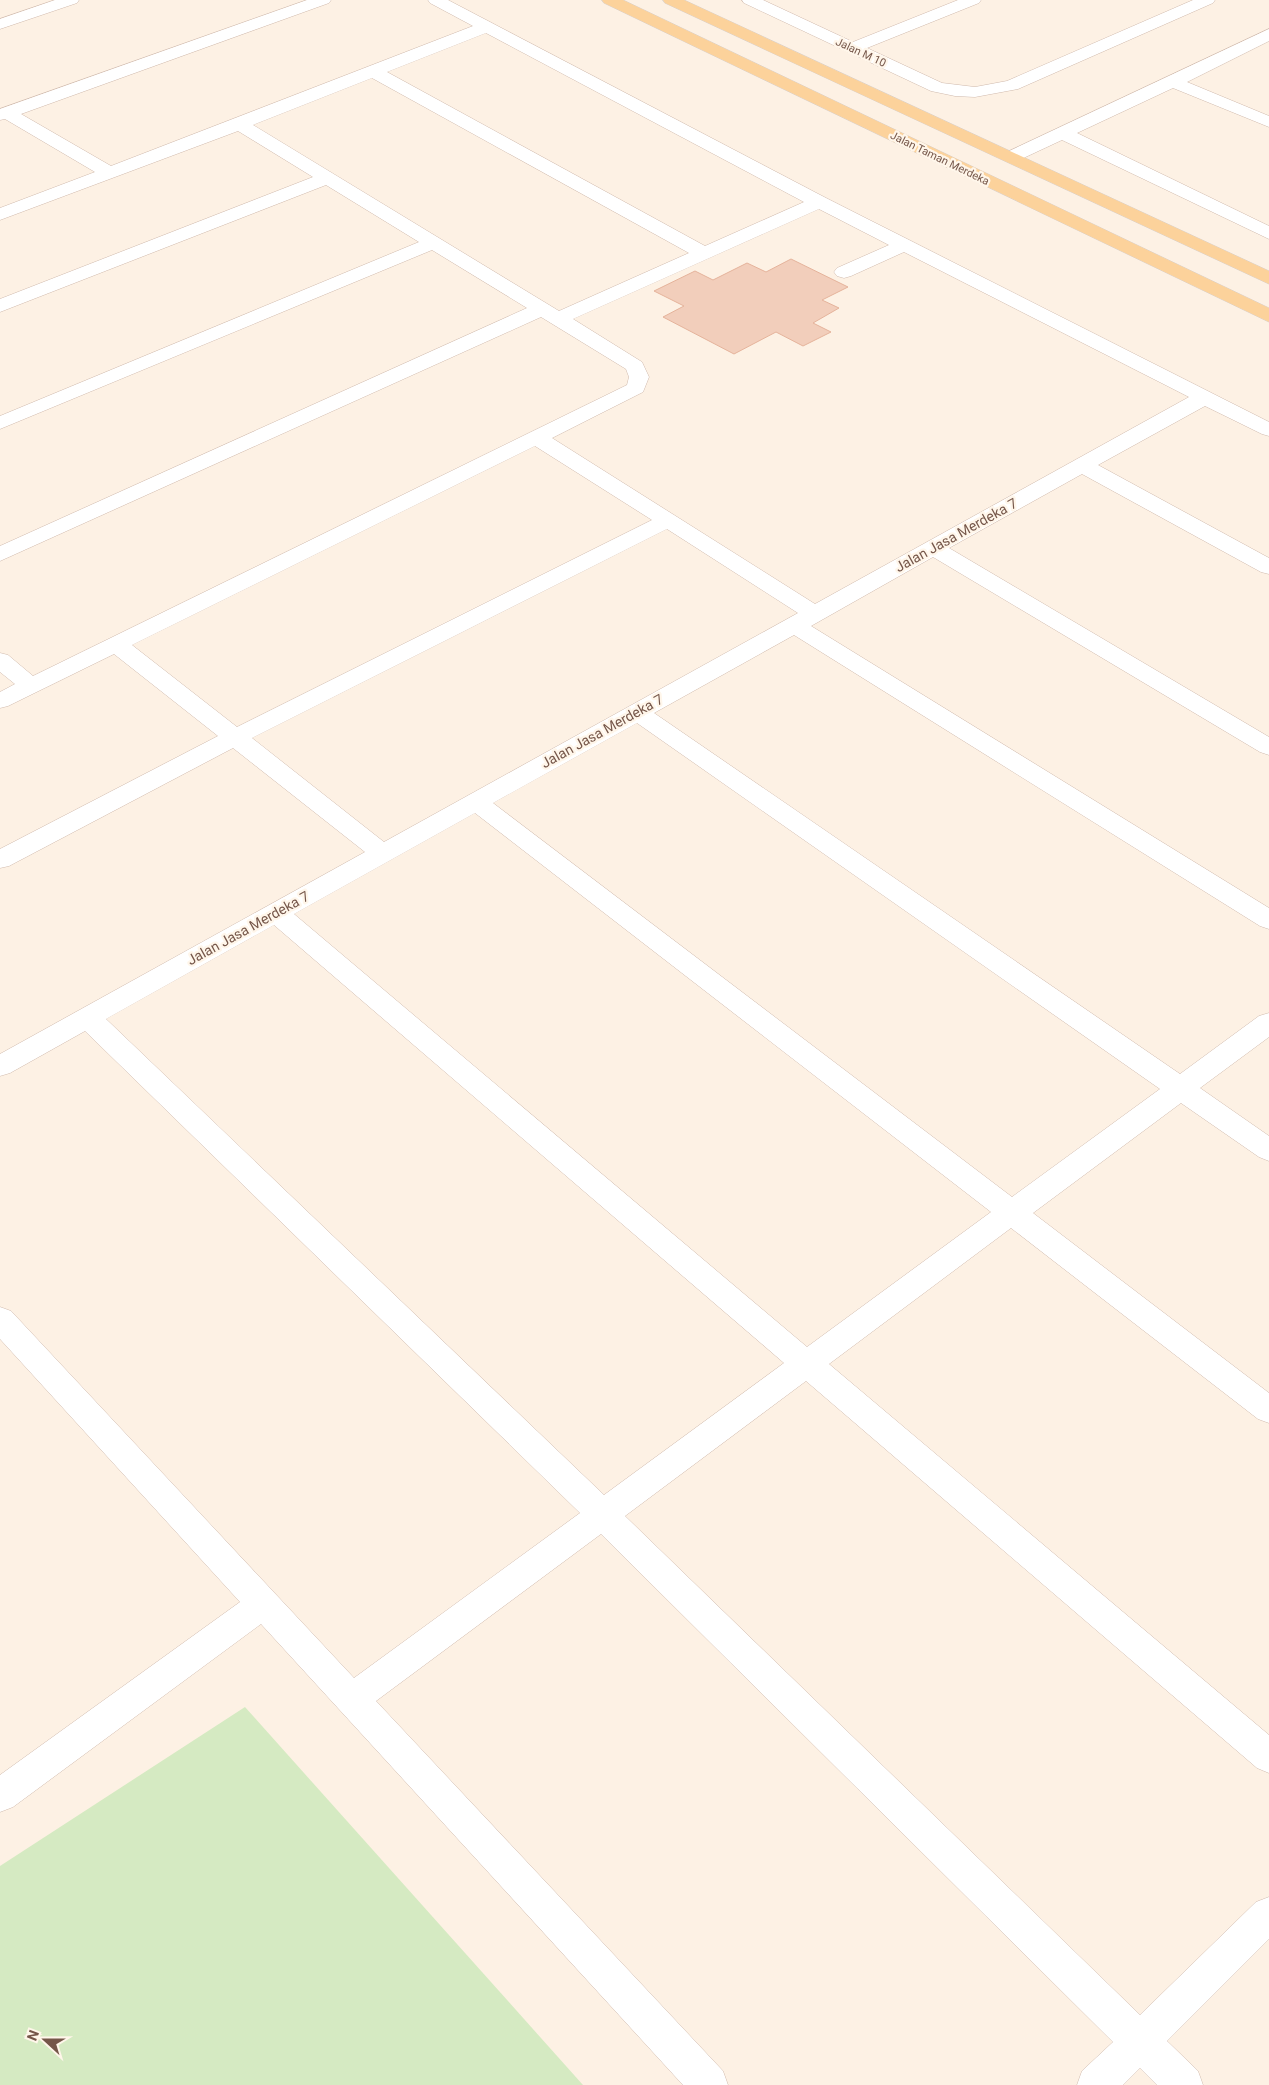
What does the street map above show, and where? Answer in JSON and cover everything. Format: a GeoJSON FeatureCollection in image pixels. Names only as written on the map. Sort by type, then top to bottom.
{"type":"FeatureCollection","features":[{"type":"Feature","properties":{"kind":"main road","name":"Jalan Taman Merdeka"},"geometry":{"type":"LineString","coordinates":[[610,0],[1269,316]]}},
{"type":"Feature","properties":{"kind":"main road"},"geometry":{"type":"LineString","coordinates":[[672,0],[1269,278]]}},
{"type":"Feature","properties":{"kind":"street"},"geometry":{"type":"LineString","coordinates":[[17,0],[37,12]]}},
{"type":"Feature","properties":{"kind":"street"},"geometry":{"type":"LineString","coordinates":[[0,24],[71,0]]}},
{"type":"Feature","properties":{"kind":"street"},"geometry":{"type":"LineString","coordinates":[[4,114],[323,0]]}},
{"type":"Feature","properties":{"kind":"street"},"geometry":{"type":"LineString","coordinates":[[436,0],[819,202],[1269,430]]}},
{"type":"Feature","properties":{"kind":"street","name":"Jalan M 10"},"geometry":{"type":"LineString","coordinates":[[753,0],[937,87],[955,91],[975,92],[1012,85],[1207,0]]}},
{"type":"Feature","properties":{"kind":"street"},"geometry":{"type":"LineString","coordinates":[[852,48],[973,0]]}},
{"type":"Feature","properties":{"kind":"street"},"geometry":{"type":"LineString","coordinates":[[0,214],[240,124],[486,27]]}},
{"type":"Feature","properties":{"kind":"street"},"geometry":{"type":"LineString","coordinates":[[1012,157],[1173,82],[1269,34]]}},
{"type":"Feature","properties":{"kind":"street"},"geometry":{"type":"LineString","coordinates":[[373,71],[703,253]]}},
{"type":"Feature","properties":{"kind":"street"},"geometry":{"type":"LineString","coordinates":[[1173,82],[1269,122]]}},
{"type":"Feature","properties":{"kind":"street"},"geometry":{"type":"LineString","coordinates":[[4,114],[110,173]]}},
{"type":"Feature","properties":{"kind":"street"},"geometry":{"type":"LineString","coordinates":[[0,701],[636,388],[639,377],[635,366],[240,124]]}},
{"type":"Feature","properties":{"kind":"street"},"geometry":{"type":"LineString","coordinates":[[1062,133],[1269,233]]}},
{"type":"Feature","properties":{"kind":"street"},"geometry":{"type":"LineString","coordinates":[[0,306],[328,178]]}},
{"type":"Feature","properties":{"kind":"street"},"geometry":{"type":"LineString","coordinates":[[0,554],[549,314],[703,253],[819,202]]}},
{"type":"Feature","properties":{"kind":"street"},"geometry":{"type":"LineString","coordinates":[[0,423],[433,243]]}},
{"type":"Feature","properties":{"kind":"street"},"geometry":{"type":"LineString","coordinates":[[844,272],[904,245]]}},
{"type":"Feature","properties":{"kind":"street","name":"Jalan Jasa Merdeka 7"},"geometry":{"type":"LineString","coordinates":[[0,1066],[1204,397]]}},
{"type":"Feature","properties":{"kind":"street"},"geometry":{"type":"LineString","coordinates":[[536,437],[668,520],[804,619],[1269,920]]}},
{"type":"Feature","properties":{"kind":"street"},"geometry":{"type":"LineString","coordinates":[[1082,465],[1269,567]]}},
{"type":"Feature","properties":{"kind":"street"},"geometry":{"type":"LineString","coordinates":[[0,860],[234,738],[668,520]]}},
{"type":"Feature","properties":{"kind":"street"},"geometry":{"type":"LineString","coordinates":[[933,548],[1269,747]]}},
{"type":"Feature","properties":{"kind":"street"},"geometry":{"type":"LineString","coordinates":[[116,644],[382,854]]}},
{"type":"Feature","properties":{"kind":"street"},"geometry":{"type":"LineString","coordinates":[[0,660],[31,686]]}},
{"type":"Feature","properties":{"kind":"street"},"geometry":{"type":"LineString","coordinates":[[637,712],[1269,1150]]}},
{"type":"Feature","properties":{"kind":"street"},"geometry":{"type":"LineString","coordinates":[[476,802],[1269,1410]]}},
{"type":"Feature","properties":{"kind":"street"},"geometry":{"type":"LineString","coordinates":[[276,913],[1269,1757]]}},
{"type":"Feature","properties":{"kind":"street"},"geometry":{"type":"LineString","coordinates":[[87,1018],[602,1514],[1184,2085]]}},
{"type":"Feature","properties":{"kind":"street"},"geometry":{"type":"LineString","coordinates":[[352,1699],[1269,1023]]}},
{"type":"Feature","properties":{"kind":"street"},"geometry":{"type":"LineString","coordinates":[[0,1319],[709,2085]]}},
{"type":"Feature","properties":{"kind":"street"},"geometry":{"type":"LineString","coordinates":[[0,1796],[263,1604]]}},
{"type":"Feature","properties":{"kind":"street"},"geometry":{"type":"LineString","coordinates":[[1096,2085],[1269,1914]]}},
{"type":"Feature","properties":{"kind":"green space"},"geometry":{"type":"Polygon","coordinates":[[[245,1707],[583,2085],[0,2085],[0,1866],[245,1707]]]}},
{"type":"Feature","properties":{"kind":"building"},"geometry":{"type":"Polygon","coordinates":[[[791,259],[848,287],[822,300],[839,308],[813,323],[831,332],[803,346],[776,332],[734,354],[663,317],[684,306],[654,291],[695,271],[713,280],[747,263],[766,272],[791,259]]]}}]}
